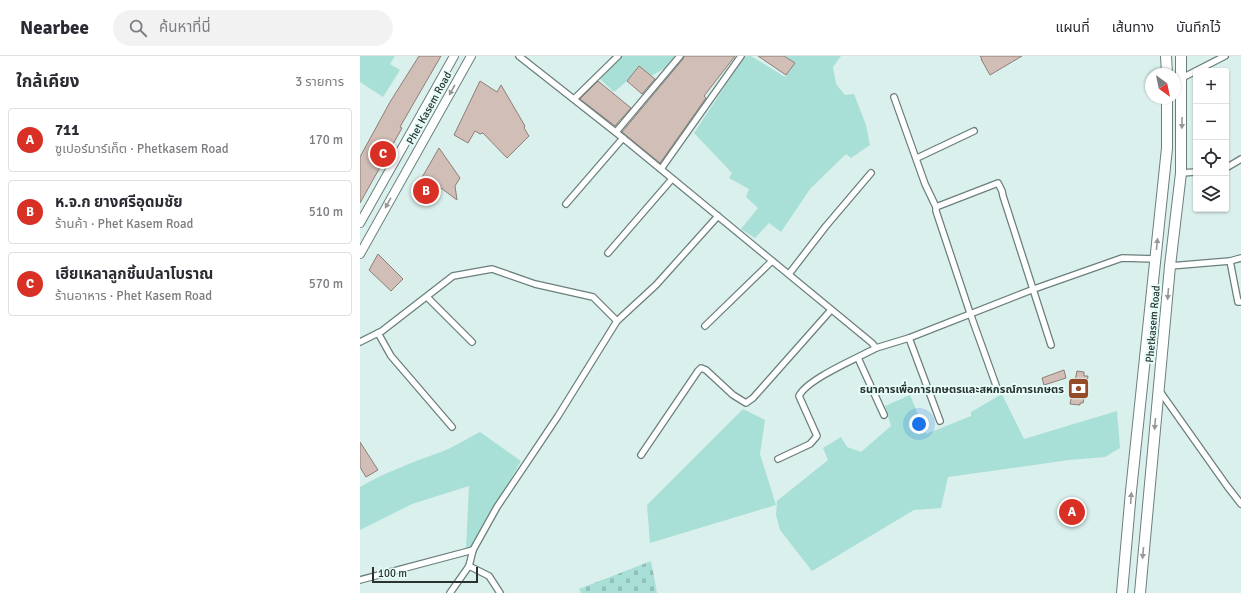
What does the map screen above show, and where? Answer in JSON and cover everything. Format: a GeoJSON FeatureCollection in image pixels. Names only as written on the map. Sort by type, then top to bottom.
{"type":"FeatureCollection","features":[{"type":"Feature","properties":{"kind":"highway"},"geometry":{"type":"LineString","coordinates":[[1166,56],[1167,68]]}},
{"type":"Feature","properties":{"kind":"highway","name":"Phetkasem Road"},"geometry":{"type":"LineString","coordinates":[[1140,593],[1170,266],[1181,173],[1181,56]]}},
{"type":"Feature","properties":{"kind":"highway","name":"Phetkasem Road"},"geometry":{"type":"LineString","coordinates":[[1122,593],[1167,148],[1167,104]]}},
{"type":"Feature","properties":{"kind":"main road","name":"Phet Kasem Road"},"geometry":{"type":"LineString","coordinates":[[360,223],[454,56]]}},
{"type":"Feature","properties":{"kind":"main road","name":"Phet Kasem Road"},"geometry":{"type":"LineString","coordinates":[[360,254],[471,56]]}},
{"type":"Feature","properties":{"kind":"street"},"geometry":{"type":"LineString","coordinates":[[519,56],[616,132],[789,274],[872,343],[876,348]]}},
{"type":"Feature","properties":{"kind":"street"},"geometry":{"type":"LineString","coordinates":[[574,100],[618,56]]}},
{"type":"Feature","properties":{"kind":"street"},"geometry":{"type":"LineString","coordinates":[[616,132],[680,56]]}},
{"type":"Feature","properties":{"kind":"street"},"geometry":{"type":"LineString","coordinates":[[661,169],[741,56]]}},
{"type":"Feature","properties":{"kind":"street"},"geometry":{"type":"LineString","coordinates":[[1182,78],[1226,56]]}},
{"type":"Feature","properties":{"kind":"street"},"geometry":{"type":"LineString","coordinates":[[894,97],[917,158],[924,184],[936,207],[936,211],[970,313],[997,388]]}},
{"type":"Feature","properties":{"kind":"street"},"geometry":{"type":"LineString","coordinates":[[917,158],[974,131]]}},
{"type":"Feature","properties":{"kind":"street"},"geometry":{"type":"LineString","coordinates":[[566,204],[623,138]]}},
{"type":"Feature","properties":{"kind":"street"},"geometry":{"type":"LineString","coordinates":[[1229,166],[1241,159]]}},
{"type":"Feature","properties":{"kind":"street"},"geometry":{"type":"LineString","coordinates":[[1181,173],[1193,172]]}},
{"type":"Feature","properties":{"kind":"street"},"geometry":{"type":"LineString","coordinates":[[789,274],[826,226],[871,173]]}},
{"type":"Feature","properties":{"kind":"street"},"geometry":{"type":"LineString","coordinates":[[608,253],[672,179]]}},
{"type":"Feature","properties":{"kind":"street"},"geometry":{"type":"LineString","coordinates":[[936,207],[998,183],[1052,345]]}},
{"type":"Feature","properties":{"kind":"street"},"geometry":{"type":"LineString","coordinates":[[450,593],[469,566],[473,550],[497,507],[558,416],[617,321],[656,285],[718,216]]}},
{"type":"Feature","properties":{"kind":"street"},"geometry":{"type":"LineString","coordinates":[[778,459],[810,444],[817,436],[799,396],[800,392],[810,384],[876,348],[909,338],[970,313],[1122,258],[1156,259]]}},
{"type":"Feature","properties":{"kind":"street"},"geometry":{"type":"LineString","coordinates":[[1170,266],[1230,261],[1241,258]]}},
{"type":"Feature","properties":{"kind":"street"},"geometry":{"type":"LineString","coordinates":[[705,326],[772,261]]}},
{"type":"Feature","properties":{"kind":"street"},"geometry":{"type":"LineString","coordinates":[[1230,261],[1238,302],[1241,302]]}},
{"type":"Feature","properties":{"kind":"street"},"geometry":{"type":"LineString","coordinates":[[360,342],[378,333],[453,276],[492,269],[535,284],[593,297],[617,321]]}},
{"type":"Feature","properties":{"kind":"street"},"geometry":{"type":"LineString","coordinates":[[427,297],[472,342]]}},
{"type":"Feature","properties":{"kind":"street"},"geometry":{"type":"LineString","coordinates":[[641,454],[701,368],[706,370],[733,395],[746,403],[753,398],[831,310]]}},
{"type":"Feature","properties":{"kind":"street"},"geometry":{"type":"LineString","coordinates":[[378,333],[391,356],[452,427]]}},
{"type":"Feature","properties":{"kind":"street"},"geometry":{"type":"LineString","coordinates":[[909,338],[940,421]]}},
{"type":"Feature","properties":{"kind":"street"},"geometry":{"type":"LineString","coordinates":[[858,358],[884,416]]}},
{"type":"Feature","properties":{"kind":"street"},"geometry":{"type":"LineString","coordinates":[[1159,390],[1240,501]]}},
{"type":"Feature","properties":{"kind":"street"},"geometry":{"type":"LineString","coordinates":[[360,580],[473,550]]}},
{"type":"Feature","properties":{"kind":"street"},"geometry":{"type":"LineString","coordinates":[[469,566],[489,576],[500,593]]}},
{"type":"Feature","properties":{"kind":"green space"},"geometry":{"type":"Polygon","coordinates":[[[360,56],[395,56],[390,64],[400,70],[383,97],[360,82],[360,56]]]}},
{"type":"Feature","properties":{"kind":"green space"},"geometry":{"type":"Polygon","coordinates":[[[621,56],[675,56],[665,68],[651,76],[639,67],[627,81],[614,92],[599,78],[621,56]]]}},
{"type":"Feature","properties":{"kind":"green space"},"geometry":{"type":"Polygon","coordinates":[[[745,56],[751,56],[785,77],[795,63],[785,56],[841,56],[833,67],[836,84],[845,95],[854,94],[866,125],[870,145],[851,158],[846,154],[810,189],[781,232],[769,223],[755,238],[741,229],[758,208],[746,197],[749,189],[729,178],[732,173],[694,133],[745,56]]]}},
{"type":"Feature","properties":{"kind":"green space"},"geometry":{"type":"Polygon","coordinates":[[[1002,394],[1024,439],[1117,411],[1120,448],[1105,457],[1069,460],[948,477],[941,508],[914,510],[812,571],[780,530],[776,515],[777,501],[828,460],[823,448],[841,437],[847,447],[861,452],[891,426],[885,406],[910,395],[926,434],[971,416],[971,412],[1002,394]]]}},
{"type":"Feature","properties":{"kind":"green space"},"geometry":{"type":"Polygon","coordinates":[[[743,409],[765,420],[760,454],[776,505],[650,543],[647,505],[743,409]]]}},
{"type":"Feature","properties":{"kind":"green space"},"geometry":{"type":"Polygon","coordinates":[[[480,432],[521,461],[472,547],[466,549],[469,486],[412,504],[360,530],[360,487],[400,468],[446,450],[480,432]]]}},
{"type":"Feature","properties":{"kind":"green space"},"geometry":{"type":"Polygon","coordinates":[[[651,561],[657,593],[581,593],[579,589],[651,561]]]}},
{"type":"Feature","properties":{"kind":"building"},"geometry":{"type":"Polygon","coordinates":[[[419,56],[441,56],[400,127],[402,128],[360,203],[360,157],[390,102],[419,56]]]}},
{"type":"Feature","properties":{"kind":"building"},"geometry":{"type":"Polygon","coordinates":[[[684,56],[735,56],[704,96],[706,98],[660,163],[622,132],[684,56]]]}},
{"type":"Feature","properties":{"kind":"building"},"geometry":{"type":"Polygon","coordinates":[[[758,56],[784,56],[795,63],[786,75],[758,56]]]}},
{"type":"Feature","properties":{"kind":"building"},"geometry":{"type":"Polygon","coordinates":[[[980,56],[1022,56],[990,75],[980,56]]]}},
{"type":"Feature","properties":{"kind":"building"},"geometry":{"type":"Polygon","coordinates":[[[639,66],[655,79],[642,94],[627,81],[639,66]]]}},
{"type":"Feature","properties":{"kind":"building"},"geometry":{"type":"Polygon","coordinates":[[[480,81],[497,92],[501,85],[525,126],[524,128],[529,136],[507,158],[483,133],[480,134],[475,131],[468,143],[454,135],[480,81]]]}},
{"type":"Feature","properties":{"kind":"building"},"geometry":{"type":"Polygon","coordinates":[[[598,81],[631,108],[615,126],[580,99],[598,81]]]}},
{"type":"Feature","properties":{"kind":"building"},"geometry":{"type":"Polygon","coordinates":[[[439,148],[460,178],[455,186],[457,200],[441,188],[430,204],[413,193],[439,148]]]}},
{"type":"Feature","properties":{"kind":"building"},"geometry":{"type":"Polygon","coordinates":[[[378,254],[403,279],[391,291],[369,270],[378,254]]]}},
{"type":"Feature","properties":{"kind":"building"},"geometry":{"type":"Polygon","coordinates":[[[1064,370],[1066,378],[1044,385],[1042,378],[1064,370]]]}},
{"type":"Feature","properties":{"kind":"building","name":"ธนาคารเพื่อการเกษตรและสหกรณ์การเกษตร"},"geometry":{"type":"Polygon","coordinates":[[[1077,371],[1084,372],[1084,376],[1088,376],[1083,403],[1080,403],[1080,405],[1070,404],[1077,371]]]}},
{"type":"Feature","properties":{"kind":"building"},"geometry":{"type":"Polygon","coordinates":[[[360,442],[378,470],[366,477],[360,467],[360,442]]]}},
{"type":"Feature","properties":{"kind":"place","name":"เฮียเหลาลูกชิ้นปลาโบราณ"},"geometry":{"type":"Point","coordinates":[383,154]}},
{"type":"Feature","properties":{"kind":"place","name":"ห.จ.ก ยางศรีอุดมชัย"},"geometry":{"type":"Point","coordinates":[426,191]}},
{"type":"Feature","properties":{"kind":"place","name":"ธนาคารเพื่อการเกษตรและสหกรณ์การเกษตร"},"geometry":{"type":"Point","coordinates":[1079,389]}},
{"type":"Feature","properties":{"kind":"place","name":"711"},"geometry":{"type":"Point","coordinates":[1072,512]}}]}
